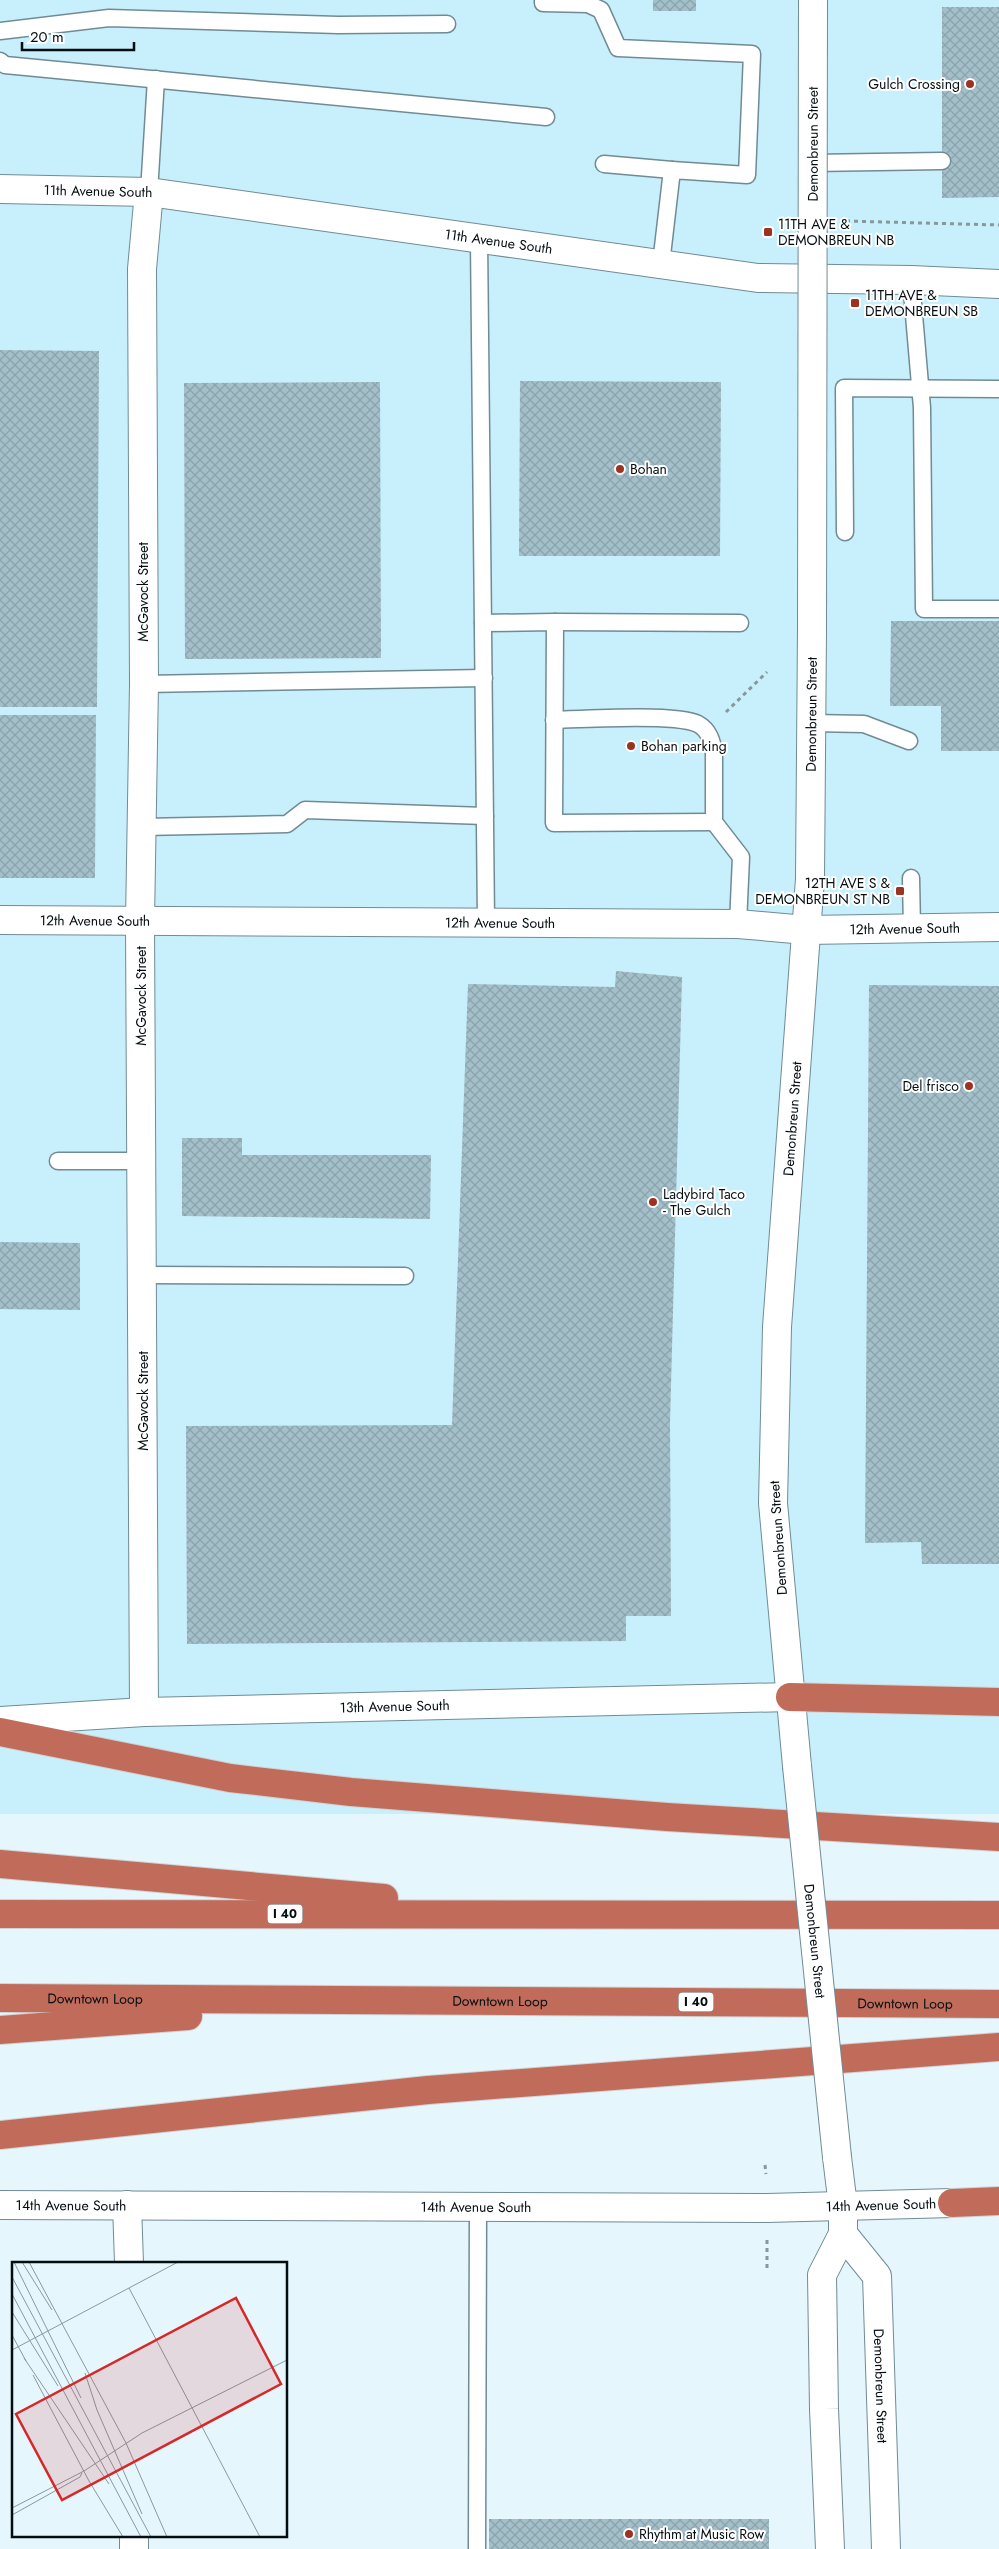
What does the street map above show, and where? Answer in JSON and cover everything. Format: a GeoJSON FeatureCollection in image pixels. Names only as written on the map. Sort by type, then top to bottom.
{"type":"FeatureCollection","features":[{"type":"Feature","properties":{"kind":"highway"},"geometry":{"type":"LineString","coordinates":[[790,1697],[999,1702]]}},
{"type":"Feature","properties":{"kind":"highway"},"geometry":{"type":"LineString","coordinates":[[0,1732],[230,1778],[351,1792],[666,1817],[999,1837]]}},
{"type":"Feature","properties":{"kind":"highway"},"geometry":{"type":"LineString","coordinates":[[0,1864],[570,1914]]}},
{"type":"Feature","properties":{"kind":"highway","name":"I 40"},"geometry":{"type":"LineString","coordinates":[[0,1914],[999,1915]]}},
{"type":"Feature","properties":{"kind":"highway","name":"Downtown Loop"},"geometry":{"type":"LineString","coordinates":[[0,1998],[999,2004]]}},
{"type":"Feature","properties":{"kind":"highway"},"geometry":{"type":"LineString","coordinates":[[0,2030],[393,2000]]}},
{"type":"Feature","properties":{"kind":"highway"},"geometry":{"type":"LineString","coordinates":[[0,2135],[428,2090],[999,2047]]}},
{"type":"Feature","properties":{"kind":"highway"},"geometry":{"type":"LineString","coordinates":[[952,2204],[999,2201]]}},
{"type":"Feature","properties":{"kind":"main road","name":"Demonbreun Street"},"geometry":{"type":"LineString","coordinates":[[813,0],[810,879],[777,1327],[773,1502],[790,1697],[843,2206],[843,2234],[822,2275],[824,2409],[830,2549]]}},
{"type":"Feature","properties":{"kind":"main road","name":"11th Avenue South"},"geometry":{"type":"LineString","coordinates":[[0,189],[149,192],[758,278],[911,280],[999,284]]}},
{"type":"Feature","properties":{"kind":"main road","name":"McGavock Street"},"geometry":{"type":"LineString","coordinates":[[144,1712],[140,921],[144,684],[142,268],[149,192]]}},
{"type":"Feature","properties":{"kind":"main road","name":"12th Avenue South"},"geometry":{"type":"LineString","coordinates":[[0,920],[738,924],[806,930],[999,927]]}},
{"type":"Feature","properties":{"kind":"main road","name":"13th Avenue South"},"geometry":{"type":"LineString","coordinates":[[0,1720],[144,1712],[790,1697]]}},
{"type":"Feature","properties":{"kind":"main road","name":"14th Avenue South"},"geometry":{"type":"LineString","coordinates":[[0,2205],[478,2207],[952,2204],[999,2216]]}},
{"type":"Feature","properties":{"kind":"main road"},"geometry":{"type":"LineString","coordinates":[[127,2205],[129,2262]]}},
{"type":"Feature","properties":{"kind":"main road","name":"Demonbreun Street"},"geometry":{"type":"LineString","coordinates":[[843,2234],[877,2276],[886,2549]]}},
{"type":"Feature","properties":{"kind":"main road"},"geometry":{"type":"LineString","coordinates":[[134,2536],[134,2549]]}},
{"type":"Feature","properties":{"kind":"lane"},"geometry":{"type":"LineString","coordinates":[[542,0],[543,3],[588,4],[602,10],[618,48],[752,54],[747,175],[604,164]]}},
{"type":"Feature","properties":{"kind":"lane"},"geometry":{"type":"LineString","coordinates":[[0,31],[109,18],[338,25],[447,24]]}},
{"type":"Feature","properties":{"kind":"lane"},"geometry":{"type":"LineString","coordinates":[[0,61],[6,65],[546,117]]}},
{"type":"Feature","properties":{"kind":"lane"},"geometry":{"type":"LineString","coordinates":[[149,192],[156,79]]}},
{"type":"Feature","properties":{"kind":"lane"},"geometry":{"type":"LineString","coordinates":[[812,164],[942,161]]}},
{"type":"Feature","properties":{"kind":"lane"},"geometry":{"type":"LineString","coordinates":[[661,264],[672,170]]}},
{"type":"Feature","properties":{"kind":"lane"},"geometry":{"type":"LineString","coordinates":[[479,238],[486,922]]}},
{"type":"Feature","properties":{"kind":"lane"},"geometry":{"type":"LineString","coordinates":[[911,280],[920,389],[924,609],[999,609]]}},
{"type":"Feature","properties":{"kind":"lane"},"geometry":{"type":"LineString","coordinates":[[845,532],[844,388],[999,389]]}},
{"type":"Feature","properties":{"kind":"lane"},"geometry":{"type":"LineString","coordinates":[[555,622],[554,822],[714,822]]}},
{"type":"Feature","properties":{"kind":"lane"},"geometry":{"type":"LineString","coordinates":[[483,623],[740,623]]}},
{"type":"Feature","properties":{"kind":"lane"},"geometry":{"type":"LineString","coordinates":[[144,684],[484,678]]}},
{"type":"Feature","properties":{"kind":"lane"},"geometry":{"type":"LineString","coordinates":[[554,720],[674,719],[698,724],[707,731],[714,753],[714,822],[742,857],[738,924]]}},
{"type":"Feature","properties":{"kind":"lane"},"geometry":{"type":"LineString","coordinates":[[812,723],[864,724],[909,741]]}},
{"type":"Feature","properties":{"kind":"lane"},"geometry":{"type":"LineString","coordinates":[[142,827],[287,824],[305,810],[485,816]]}},
{"type":"Feature","properties":{"kind":"lane"},"geometry":{"type":"LineString","coordinates":[[911,878],[912,929]]}},
{"type":"Feature","properties":{"kind":"lane"},"geometry":{"type":"LineString","coordinates":[[58,1160],[142,1161]]}},
{"type":"Feature","properties":{"kind":"lane"},"geometry":{"type":"LineString","coordinates":[[143,1275],[405,1276]]}},
{"type":"Feature","properties":{"kind":"lane"},"geometry":{"type":"LineString","coordinates":[[477,2549],[478,2207]]}},
{"type":"Feature","properties":{"kind":"path"},"geometry":{"type":"LineString","coordinates":[[813,220],[999,225]]}},
{"type":"Feature","properties":{"kind":"path"},"geometry":{"type":"LineString","coordinates":[[707,731],[767,672]]}},
{"type":"Feature","properties":{"kind":"shaded area"},"geometry":{"type":"Polygon","coordinates":[[[0,0],[999,0],[999,1814],[0,1814],[0,0]]]}},
{"type":"Feature","properties":{"kind":"building"},"geometry":{"type":"Polygon","coordinates":[[[653,0],[696,0],[696,11],[653,11],[653,0]]]}},
{"type":"Feature","properties":{"kind":"building","name":"Gulch Crossing"},"geometry":{"type":"Polygon","coordinates":[[[942,7],[999,7],[999,197],[942,198],[942,7]]]}},
{"type":"Feature","properties":{"kind":"building"},"geometry":{"type":"Polygon","coordinates":[[[0,350],[99,351],[97,707],[0,707],[0,350]]]}},
{"type":"Feature","properties":{"kind":"building","name":"Bohan"},"geometry":{"type":"Polygon","coordinates":[[[520,381],[721,382],[720,556],[519,556],[520,381]]]}},
{"type":"Feature","properties":{"kind":"building"},"geometry":{"type":"Polygon","coordinates":[[[380,382],[381,658],[185,659],[184,383],[380,382]]]}},
{"type":"Feature","properties":{"kind":"building"},"geometry":{"type":"Polygon","coordinates":[[[891,621],[999,621],[999,751],[941,751],[941,706],[890,706],[891,621]]]}},
{"type":"Feature","properties":{"kind":"building"},"geometry":{"type":"Polygon","coordinates":[[[0,715],[96,715],[95,878],[0,878],[0,715]]]}},
{"type":"Feature","properties":{"kind":"building"},"geometry":{"type":"Polygon","coordinates":[[[616,971],[682,977],[670,1423],[671,1616],[626,1616],[626,1641],[187,1644],[186,1426],[452,1425],[468,984],[615,987],[616,971]]]}},
{"type":"Feature","properties":{"kind":"building"},"geometry":{"type":"Polygon","coordinates":[[[869,985],[999,986],[999,1564],[922,1564],[921,1542],[865,1543],[869,985]]]}},
{"type":"Feature","properties":{"kind":"building"},"geometry":{"type":"Polygon","coordinates":[[[182,1138],[242,1138],[242,1155],[431,1155],[430,1219],[182,1216],[182,1138]]]}},
{"type":"Feature","properties":{"kind":"building"},"geometry":{"type":"Polygon","coordinates":[[[0,1242],[80,1243],[80,1310],[0,1309],[0,1242]]]}},
{"type":"Feature","properties":{"kind":"building","name":"Rhythm at Music Row"},"geometry":{"type":"Polygon","coordinates":[[[489,2519],[769,2519],[769,2549],[489,2549],[489,2519]]]}},
{"type":"Feature","properties":{"kind":"place","name":"Gulch Crossing"},"geometry":{"type":"Point","coordinates":[970,84]}},
{"type":"Feature","properties":{"kind":"place","name":"11TH AVE & DEMONBREUN NB"},"geometry":{"type":"Point","coordinates":[768,232]}},
{"type":"Feature","properties":{"kind":"place","name":"11TH AVE & DEMONBREUN SB"},"geometry":{"type":"Point","coordinates":[855,303]}},
{"type":"Feature","properties":{"kind":"place","name":"Bohan"},"geometry":{"type":"Point","coordinates":[620,469]}},
{"type":"Feature","properties":{"kind":"place","name":"Bohan parking"},"geometry":{"type":"Point","coordinates":[631,746]}},
{"type":"Feature","properties":{"kind":"place","name":"12TH AVE S & DEMONBREUN ST NB"},"geometry":{"type":"Point","coordinates":[900,891]}},
{"type":"Feature","properties":{"kind":"place","name":"Del frisco"},"geometry":{"type":"Point","coordinates":[969,1086]}},
{"type":"Feature","properties":{"kind":"place","name":"Ladybird Taco - The Gulch"},"geometry":{"type":"Point","coordinates":[653,1202]}},
{"type":"Feature","properties":{"kind":"place","name":"Rhythm at Music Row"},"geometry":{"type":"Point","coordinates":[629,2534]}}]}
